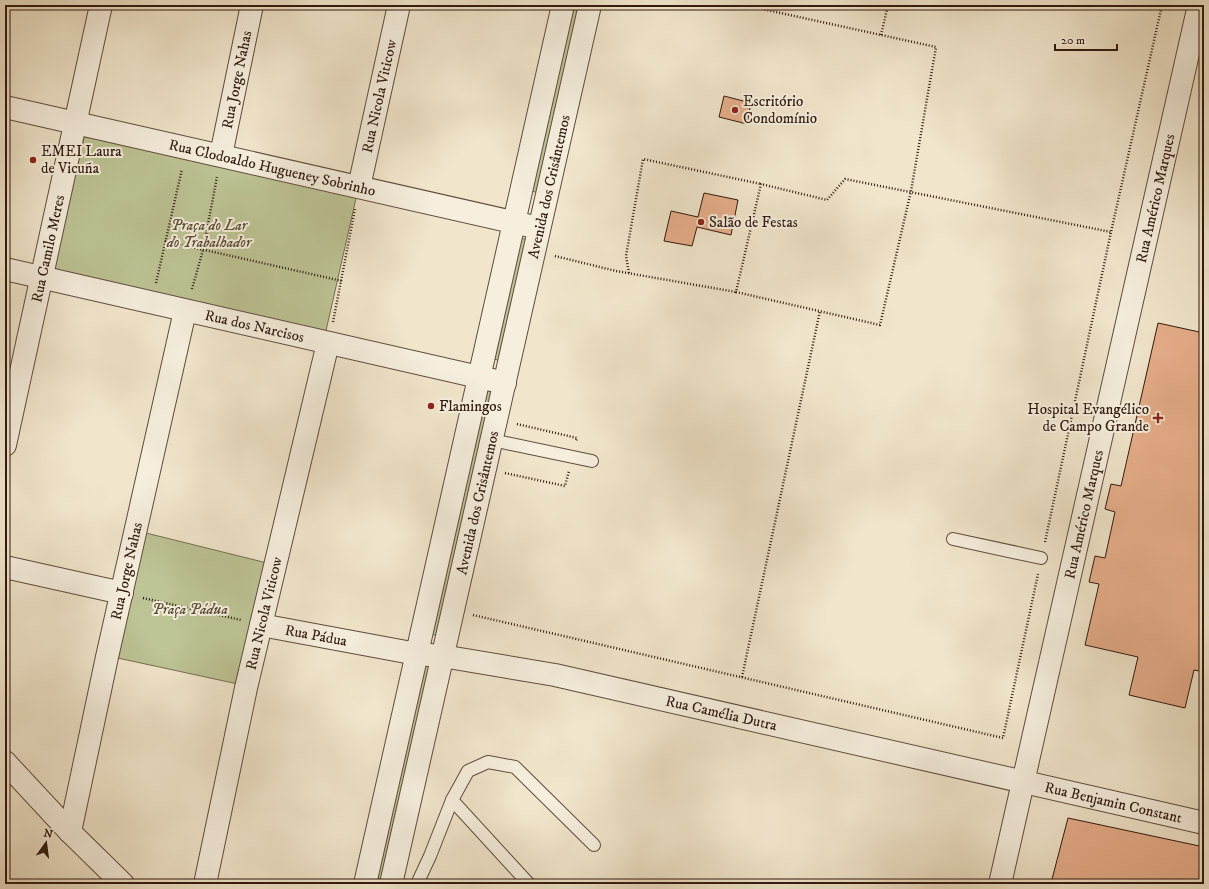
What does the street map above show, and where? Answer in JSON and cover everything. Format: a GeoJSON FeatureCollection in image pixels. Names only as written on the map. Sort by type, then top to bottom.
{"type":"FeatureCollection","features":[{"type":"Feature","properties":{"kind":"street","name":"Rua Camilo Meres"},"geometry":{"type":"LineString","coordinates":[[5,445],[40,277],[76,123],[101,5]]}},
{"type":"Feature","properties":{"kind":"street","name":"Rua Jorge Nahas"},"geometry":{"type":"LineString","coordinates":[[221,155],[252,5]]}},
{"type":"Feature","properties":{"kind":"street","name":"Rua Nicola Viticow"},"geometry":{"type":"LineString","coordinates":[[359,187],[399,5]]}},
{"type":"Feature","properties":{"kind":"street","name":"Avenida dos Crisântemos"},"geometry":{"type":"LineString","coordinates":[[365,884],[563,5]]}},
{"type":"Feature","properties":{"kind":"street","name":"Avenida dos Crisântemos"},"geometry":{"type":"LineString","coordinates":[[390,884],[590,5]]}},
{"type":"Feature","properties":{"kind":"street","name":"Rua Américo Marques"},"geometry":{"type":"LineString","coordinates":[[1000,884],[1199,5]]}},
{"type":"Feature","properties":{"kind":"street","name":"Rua Clodoaldo Hugueney Sobrinho"},"geometry":{"type":"LineString","coordinates":[[5,107],[540,228]]}},
{"type":"Feature","properties":{"kind":"street","name":"Rua dos Narcisos"},"geometry":{"type":"LineString","coordinates":[[5,269],[504,383]]}},
{"type":"Feature","properties":{"kind":"street","name":"Rua Jorge Nahas"},"geometry":{"type":"LineString","coordinates":[[70,832],[106,656],[122,593],[185,311]]}},
{"type":"Feature","properties":{"kind":"street","name":"Rua Nicola Viticow"},"geometry":{"type":"LineString","coordinates":[[205,884],[246,688],[328,343]]}},
{"type":"Feature","properties":{"kind":"street"},"geometry":{"type":"LineString","coordinates":[[5,567],[122,593]]}},
{"type":"Feature","properties":{"kind":"street","name":"Rua Pádua"},"geometry":{"type":"LineString","coordinates":[[261,625],[417,654]]}},
{"type":"Feature","properties":{"kind":"street","name":"Rua Camélia Dutra"},"geometry":{"type":"LineString","coordinates":[[417,654],[442,656],[555,676],[1024,782]]}},
{"type":"Feature","properties":{"kind":"street"},"geometry":{"type":"LineString","coordinates":[[5,762],[70,832],[123,884]]}},
{"type":"Feature","properties":{"kind":"street","name":"Rua Benjamin Constant"},"geometry":{"type":"LineString","coordinates":[[1024,782],[1204,823]]}},
{"type":"Feature","properties":{"kind":"lane"},"geometry":{"type":"LineString","coordinates":[[492,440],[592,461]]}},
{"type":"Feature","properties":{"kind":"lane"},"geometry":{"type":"LineString","coordinates":[[953,539],[1041,558]]}},
{"type":"Feature","properties":{"kind":"lane"},"geometry":{"type":"LineString","coordinates":[[417,884],[430,856],[452,800],[468,771],[488,762],[515,767],[594,845]]}},
{"type":"Feature","properties":{"kind":"lane"},"geometry":{"type":"LineString","coordinates":[[452,800],[529,884]]}},
{"type":"Feature","properties":{"kind":"path"},"geometry":{"type":"LineString","coordinates":[[552,263],[554,256],[629,273],[736,292],[880,325],[911,191],[936,47],[744,5]]}},
{"type":"Feature","properties":{"kind":"path"},"geometry":{"type":"LineString","coordinates":[[881,35],[888,5]]}},
{"type":"Feature","properties":{"kind":"path"},"geometry":{"type":"LineString","coordinates":[[470,614],[1003,738],[1111,232],[1162,5]]}},
{"type":"Feature","properties":{"kind":"path"},"geometry":{"type":"LineString","coordinates":[[152,303],[186,148]]}},
{"type":"Feature","properties":{"kind":"path"},"geometry":{"type":"LineString","coordinates":[[185,311],[203,250],[221,155]]}},
{"type":"Feature","properties":{"kind":"path"},"geometry":{"type":"LineString","coordinates":[[629,273],[626,256],[643,159],[761,184],[827,200],[845,179],[1111,232]]}},
{"type":"Feature","properties":{"kind":"path"},"geometry":{"type":"LineString","coordinates":[[736,292],[761,184]]}},
{"type":"Feature","properties":{"kind":"path"},"geometry":{"type":"LineString","coordinates":[[328,343],[342,281],[359,187]]}},
{"type":"Feature","properties":{"kind":"path"},"geometry":{"type":"LineString","coordinates":[[166,241],[342,281]]}},
{"type":"Feature","properties":{"kind":"path"},"geometry":{"type":"LineString","coordinates":[[742,677],[820,311]]}},
{"type":"Feature","properties":{"kind":"path"},"geometry":{"type":"LineString","coordinates":[[500,472],[566,486],[577,438],[512,423]]}},
{"type":"Feature","properties":{"kind":"path"},"geometry":{"type":"LineString","coordinates":[[122,593],[261,625]]}},
{"type":"Feature","properties":{"kind":"green space"},"geometry":{"type":"Polygon","coordinates":[[[574,5],[580,5],[538,193],[532,191],[574,5]]]}},
{"type":"Feature","properties":{"kind":"green space","name":"Praça do Lar do Trabalhador"},"geometry":{"type":"Polygon","coordinates":[[[85,134],[357,194],[325,335],[49,272],[85,134]]]}},
{"type":"Feature","properties":{"kind":"green space"},"geometry":{"type":"Polygon","coordinates":[[[521,238],[528,240],[501,361],[494,359],[521,238]]]}},
{"type":"Feature","properties":{"kind":"green space"},"geometry":{"type":"Polygon","coordinates":[[[486,390],[494,392],[438,636],[431,634],[486,390]]]}},
{"type":"Feature","properties":{"kind":"green space","name":"Praça Pádua"},"geometry":{"type":"Polygon","coordinates":[[[142,532],[267,563],[238,684],[113,657],[142,532]]]}},
{"type":"Feature","properties":{"kind":"green space"},"geometry":{"type":"Polygon","coordinates":[[[425,661],[431,663],[381,884],[374,884],[425,661]]]}},
{"type":"Feature","properties":{"kind":"building","name":"Escritório Condomínio"},"geometry":{"type":"Polygon","coordinates":[[[724,96],[751,103],[747,124],[719,117],[724,96]]]}},
{"type":"Feature","properties":{"kind":"building","name":"Salão de Festas"},"geometry":{"type":"Polygon","coordinates":[[[704,193],[738,200],[731,235],[697,227],[692,246],[664,241],[671,211],[698,217],[704,193]]]}},
{"type":"Feature","properties":{"kind":"building"},"geometry":{"type":"Polygon","coordinates":[[[1158,323],[1204,333],[1204,672],[1194,670],[1185,708],[1129,695],[1138,657],[1085,645],[1099,584],[1089,582],[1095,556],[1105,558],[1115,512],[1105,509],[1111,484],[1121,486],[1158,323]]]}},
{"type":"Feature","properties":{"kind":"building"},"geometry":{"type":"Polygon","coordinates":[[[1068,818],[1204,847],[1204,884],[1051,883],[1068,818]]]}},
{"type":"Feature","properties":{"kind":"place","name":"Escritório Condomínio"},"geometry":{"type":"Point","coordinates":[735,110]}},
{"type":"Feature","properties":{"kind":"place","name":"EMEI Laura de Vicuña"},"geometry":{"type":"Point","coordinates":[33,160]}},
{"type":"Feature","properties":{"kind":"place","name":"Salão de Festas"},"geometry":{"type":"Point","coordinates":[701,222]}},
{"type":"Feature","properties":{"kind":"place","name":"Flamingos"},"geometry":{"type":"Point","coordinates":[431,406]}},
{"type":"Feature","properties":{"kind":"place","name":"Hospital Evangélico de Campo Grande"},"geometry":{"type":"Point","coordinates":[1158,418]}}]}
